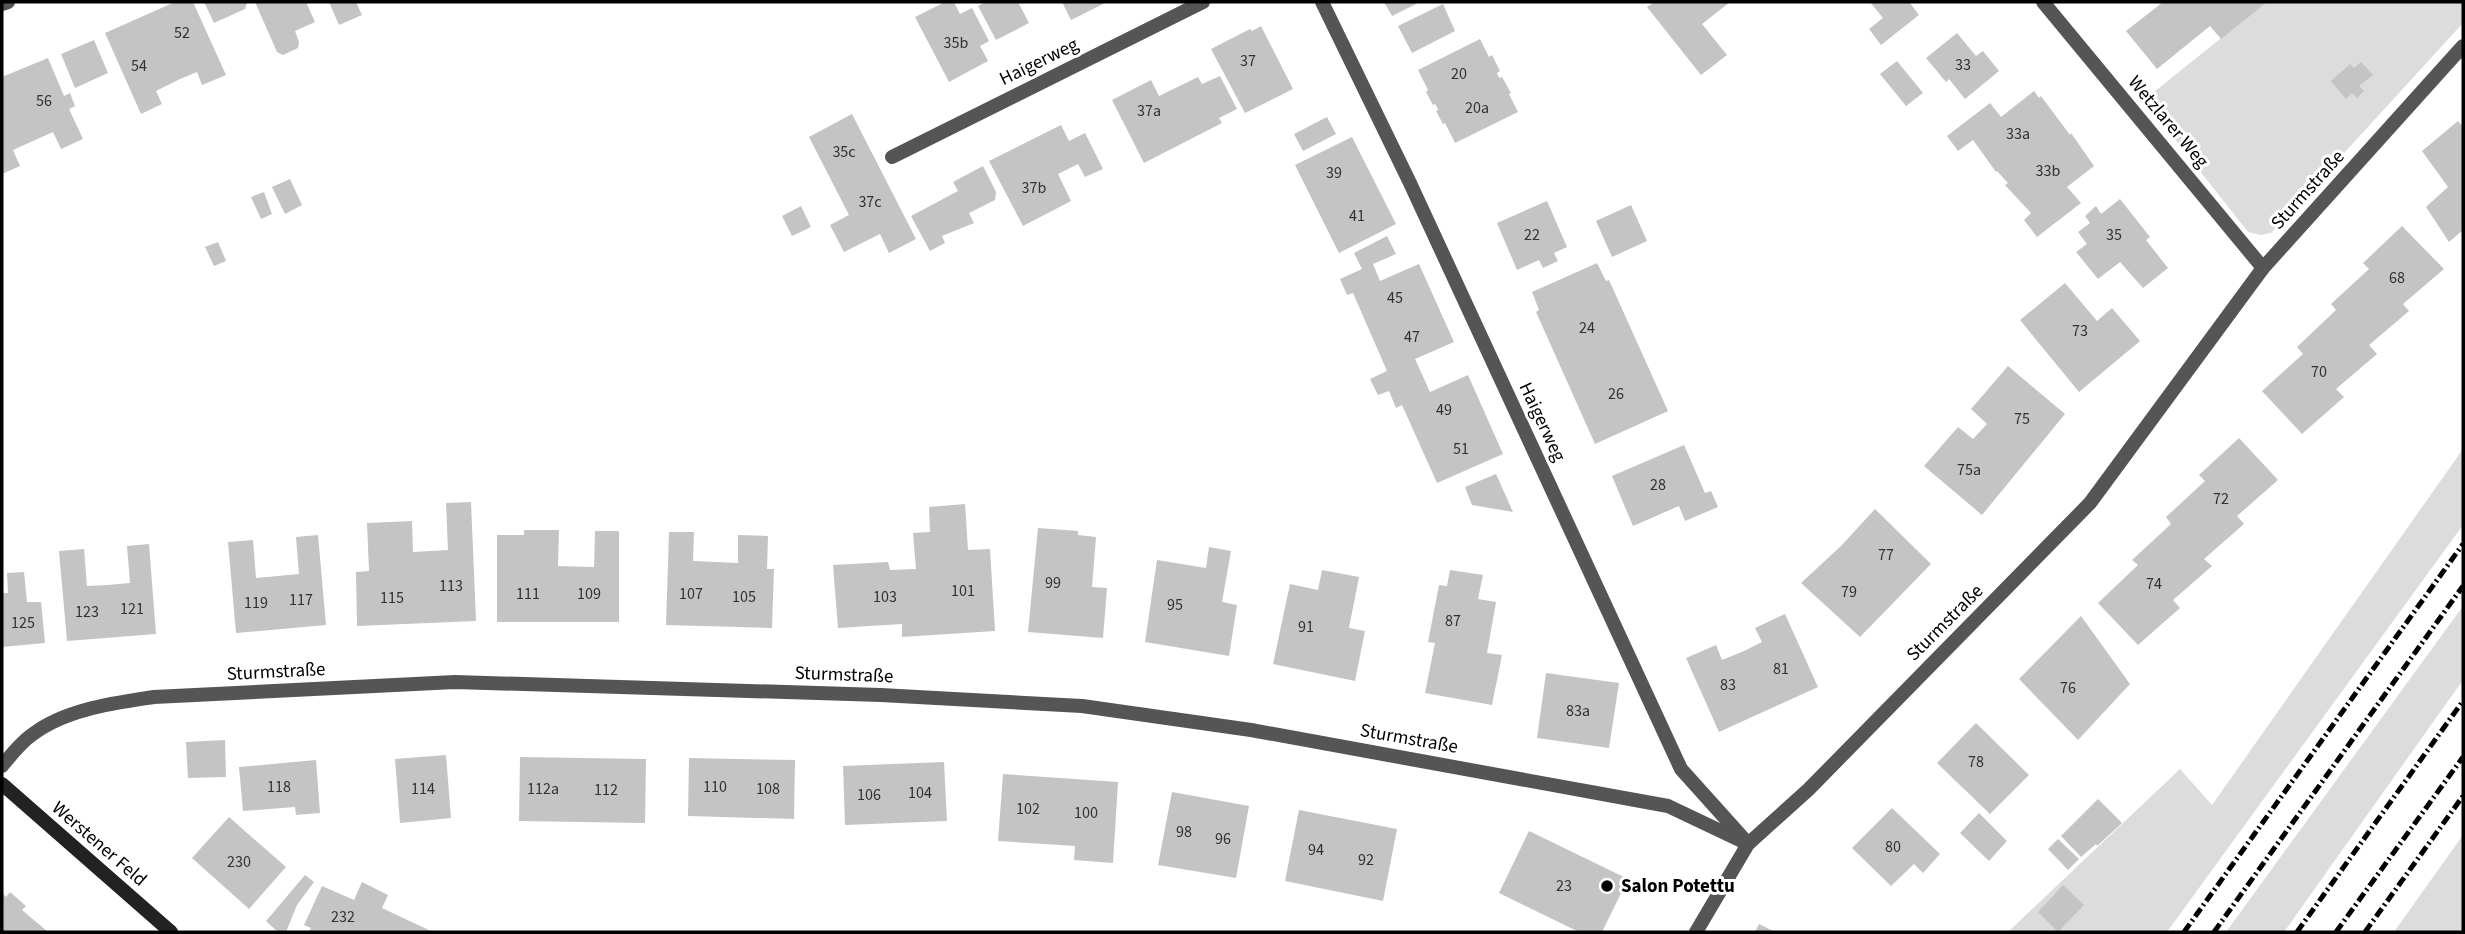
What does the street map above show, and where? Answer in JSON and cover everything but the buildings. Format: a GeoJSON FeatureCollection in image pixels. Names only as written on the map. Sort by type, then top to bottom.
{"type":"FeatureCollection","features":[{"type":"Feature","properties":{"kind":"main road","name":"Werstener Feld"},"geometry":{"type":"LineString","coordinates":[[2,784],[171,932]]}},
{"type":"Feature","properties":{"kind":"street"},"geometry":{"type":"LineString","coordinates":[[2,4],[8,2]]}},
{"type":"Feature","properties":{"kind":"street","name":"Haigerweg"},"geometry":{"type":"LineString","coordinates":[[892,157],[1203,2]]}},
{"type":"Feature","properties":{"kind":"street","name":"Haigerweg"},"geometry":{"type":"LineString","coordinates":[[1322,2],[1410,183],[1681,769],[1748,844]]}},
{"type":"Feature","properties":{"kind":"street","name":"Wetzlarer Weg"},"geometry":{"type":"LineString","coordinates":[[2043,2],[2263,268]]}},
{"type":"Feature","properties":{"kind":"street","name":"Sturmstraße"},"geometry":{"type":"LineString","coordinates":[[2,766],[33,734],[62,718],[113,703],[155,697],[455,682],[881,695],[1082,706],[1251,730],[1668,806],[1748,844],[1809,789],[2090,503],[2263,268],[2463,46]]}},
{"type":"Feature","properties":{"kind":"street"},"geometry":{"type":"LineString","coordinates":[[1696,932],[1748,844]]}},
{"type":"Feature","properties":{"kind":"shaded area"},"geometry":{"type":"Polygon","coordinates":[[[2266,2],[2463,2],[2463,23],[2271,233],[2261,235],[2248,232],[2144,100],[2266,2]]]}},
{"type":"Feature","properties":{"kind":"shaded area"},"geometry":{"type":"Polygon","coordinates":[[[2463,449],[2463,525],[2167,932],[2008,932],[2180,769],[2212,805],[2463,449]]]}},
{"type":"Feature","properties":{"kind":"shaded area"},"geometry":{"type":"Polygon","coordinates":[[[2463,606],[2463,680],[2284,932],[2226,932],[2463,606]]]}},
{"type":"Feature","properties":{"kind":"shaded area"},"geometry":{"type":"Polygon","coordinates":[[[2463,835],[2463,932],[2394,932],[2463,835]]]}},
{"type":"Feature","properties":{"kind":"railway"},"geometry":{"type":"LineString","coordinates":[[2184,932],[2463,544]]}},
{"type":"Feature","properties":{"kind":"railway"},"geometry":{"type":"LineString","coordinates":[[2214,932],[2463,586]]}},
{"type":"Feature","properties":{"kind":"railway"},"geometry":{"type":"LineString","coordinates":[[2297,932],[2463,701]]}},
{"type":"Feature","properties":{"kind":"railway"},"geometry":{"type":"LineString","coordinates":[[2336,932],[2463,757]]}},
{"type":"Feature","properties":{"kind":"railway"},"geometry":{"type":"LineString","coordinates":[[2365,932],[2463,796]]}},
{"type":"Feature","properties":{"kind":"place","name":"Salon Potettu"},"geometry":{"type":"Point","coordinates":[1607,886]}}]}
